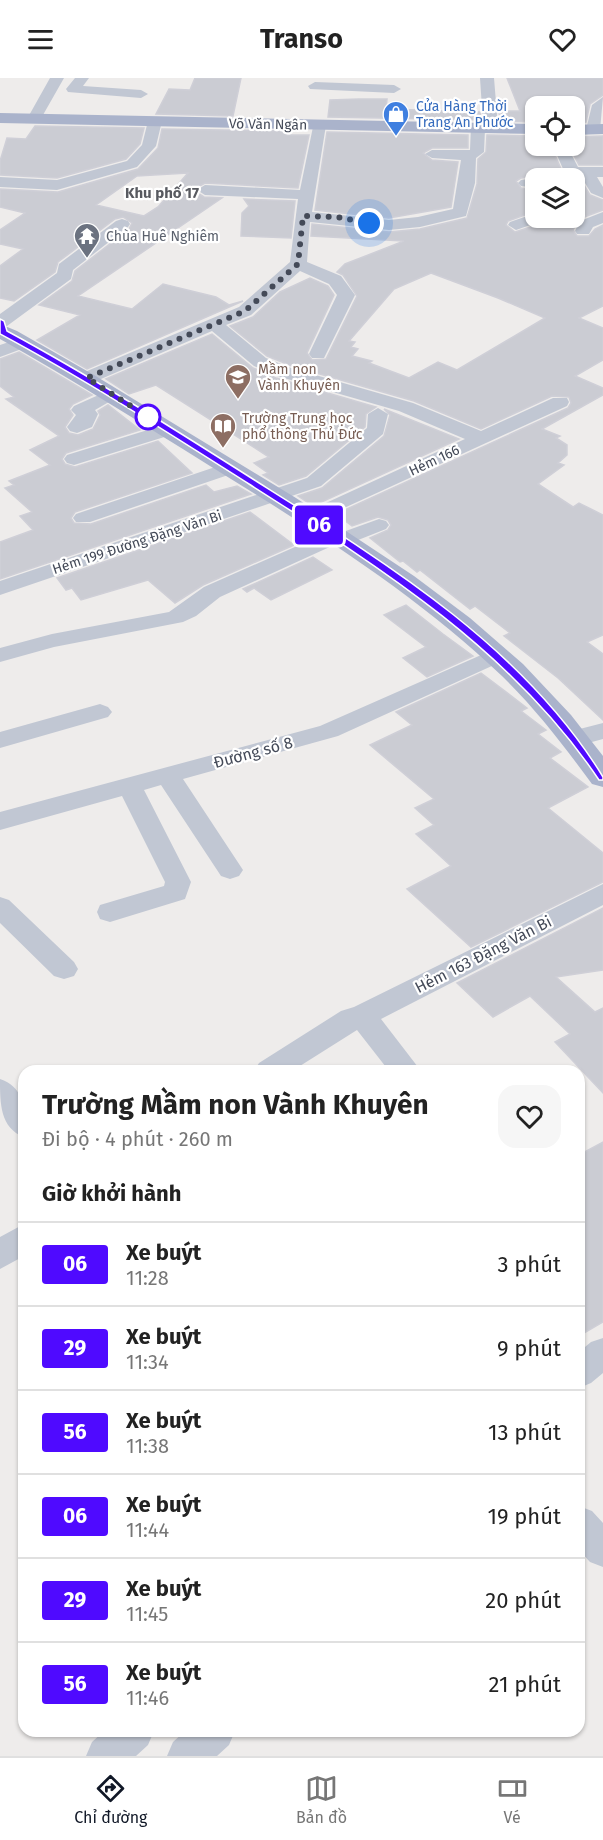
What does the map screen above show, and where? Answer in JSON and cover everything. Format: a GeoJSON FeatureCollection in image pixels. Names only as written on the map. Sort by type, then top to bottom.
{"type":"FeatureCollection","features":[{"type":"Feature","properties":{"kind":"main road","name":"Võ Văn Ngân"},"geometry":{"type":"LineString","coordinates":[[0,118],[525,129]]}},
{"type":"Feature","properties":{"kind":"main road"},"geometry":{"type":"LineString","coordinates":[[4,334],[87,378],[309,518],[418,591],[497,655],[576,738],[603,777]]}},
{"type":"Feature","properties":{"kind":"street"},"geometry":{"type":"LineString","coordinates":[[34,119],[57,78]]}},
{"type":"Feature","properties":{"kind":"street"},"geometry":{"type":"LineString","coordinates":[[82,78],[73,89],[145,88]]}},
{"type":"Feature","properties":{"kind":"street"},"geometry":{"type":"LineString","coordinates":[[91,78],[145,88]]}},
{"type":"Feature","properties":{"kind":"street"},"geometry":{"type":"LineString","coordinates":[[432,154],[469,156],[477,152],[485,127],[487,78]]}},
{"type":"Feature","properties":{"kind":"street"},"geometry":{"type":"LineString","coordinates":[[122,121],[145,88]]}},
{"type":"Feature","properties":{"kind":"street"},"geometry":{"type":"LineString","coordinates":[[87,378],[245,311],[298,264],[314,91],[394,89]]}},
{"type":"Feature","properties":{"kind":"street"},"geometry":{"type":"LineString","coordinates":[[598,129],[599,105],[603,101]]}},
{"type":"Feature","properties":{"kind":"street"},"geometry":{"type":"LineString","coordinates":[[0,182],[57,185],[132,164],[148,146],[155,122]]}},
{"type":"Feature","properties":{"kind":"street"},"geometry":{"type":"LineString","coordinates":[[303,216],[336,217],[402,230],[437,216],[460,213],[467,183],[469,156]]}},
{"type":"Feature","properties":{"kind":"street"},"geometry":{"type":"LineString","coordinates":[[569,156],[579,168]]}},
{"type":"Feature","properties":{"kind":"street"},"geometry":{"type":"LineString","coordinates":[[585,175],[596,190],[603,193]]}},
{"type":"Feature","properties":{"kind":"street"},"geometry":{"type":"LineString","coordinates":[[205,190],[306,195]]}},
{"type":"Feature","properties":{"kind":"street"},"geometry":{"type":"LineString","coordinates":[[582,231],[586,224],[603,217]]}},
{"type":"Feature","properties":{"kind":"street"},"geometry":{"type":"LineString","coordinates":[[516,225],[525,222]]}},
{"type":"Feature","properties":{"kind":"street"},"geometry":{"type":"LineString","coordinates":[[4,334],[65,275],[65,268],[122,225]]}},
{"type":"Feature","properties":{"kind":"street"},"geometry":{"type":"LineString","coordinates":[[298,264],[334,280],[346,295],[318,354]]}},
{"type":"Feature","properties":{"kind":"street"},"geometry":{"type":"LineString","coordinates":[[214,324],[260,362],[276,369],[406,407],[480,438]]}},
{"type":"Feature","properties":{"kind":"street"},"geometry":{"type":"LineString","coordinates":[[77,427],[85,423],[82,420],[88,414],[81,410],[112,395]]}},
{"type":"Feature","properties":{"kind":"street","name":"Hẻm 166"},"geometry":{"type":"LineString","coordinates":[[309,518],[560,402]]}},
{"type":"Feature","properties":{"kind":"street","name":"Hẻm 199 Đường Đặng Văn Bi"},"geometry":{"type":"LineString","coordinates":[[0,588],[314,482],[355,445],[376,430],[378,414]]}},
{"type":"Feature","properties":{"kind":"street"},"geometry":{"type":"LineString","coordinates":[[74,459],[167,430]]}},
{"type":"Feature","properties":{"kind":"street"},"geometry":{"type":"LineString","coordinates":[[83,518],[230,468]]}},
{"type":"Feature","properties":{"kind":"street"},"geometry":{"type":"LineString","coordinates":[[0,655],[52,641],[175,617],[188,611],[212,592],[338,538],[379,525]]}},
{"type":"Feature","properties":{"kind":"street","name":"Đường số 8"},"geometry":{"type":"LineString","coordinates":[[0,821],[329,731],[497,655]]}},
{"type":"Feature","properties":{"kind":"street"},"geometry":{"type":"LineString","coordinates":[[0,740],[99,712]]}},
{"type":"Feature","properties":{"kind":"street"},"geometry":{"type":"LineString","coordinates":[[576,738],[603,731]]}},
{"type":"Feature","properties":{"kind":"street"},"geometry":{"type":"LineString","coordinates":[[167,775],[230,870]]}},
{"type":"Feature","properties":{"kind":"street"},"geometry":{"type":"LineString","coordinates":[[110,912],[176,892],[178,882],[129,786]]}},
{"type":"Feature","properties":{"kind":"street","name":"Hẻm 163 Đặng Văn Bi"},"geometry":{"type":"LineString","coordinates":[[278,1065],[351,1019],[363,1016],[603,892]]}},
{"type":"Feature","properties":{"kind":"street"},"geometry":{"type":"LineString","coordinates":[[0,907],[63,969]]}},
{"type":"Feature","properties":{"kind":"street"},"geometry":{"type":"LineString","coordinates":[[363,1016],[401,1065]]}},
{"type":"Feature","properties":{"kind":"street"},"geometry":{"type":"LineString","coordinates":[[0,1091],[18,1116]]}},
{"type":"Feature","properties":{"kind":"street"},"geometry":{"type":"LineString","coordinates":[[0,1255],[18,1242]]}},
{"type":"Feature","properties":{"kind":"street"},"geometry":{"type":"LineString","coordinates":[[585,1530],[603,1549]]}},
{"type":"Feature","properties":{"kind":"street"},"geometry":{"type":"LineString","coordinates":[[106,1756],[127,1737]]}},
{"type":"Feature","properties":{"kind":"street"},"geometry":{"type":"LineString","coordinates":[[187,1756],[208,1737]]}},
{"type":"Feature","properties":{"kind":"building"},"geometry":{"type":"Polygon","coordinates":[[[195,78],[241,78],[233,116],[156,114],[169,89],[190,90],[195,78]]]}},
{"type":"Feature","properties":{"kind":"building"},"geometry":{"type":"Polygon","coordinates":[[[507,78],[603,78],[603,95],[590,104],[586,122],[585,96],[525,96],[525,122],[500,121],[499,111],[520,111],[507,78]]]}},
{"type":"Feature","properties":{"kind":"building"},"geometry":{"type":"Polygon","coordinates":[[[387,99],[386,109],[480,112],[481,120],[328,117],[330,100],[387,99]]]}},
{"type":"Feature","properties":{"kind":"building"},"geometry":{"type":"Polygon","coordinates":[[[35,126],[144,128],[140,144],[126,159],[57,178],[0,175],[0,161],[7,138],[26,139],[35,126]]]}},
{"type":"Feature","properties":{"kind":"building"},"geometry":{"type":"Polygon","coordinates":[[[162,129],[281,131],[287,135],[309,135],[298,188],[205,183],[196,188],[196,192],[204,197],[222,198],[78,296],[132,309],[163,284],[216,297],[229,305],[243,301],[87,369],[37,340],[80,315],[39,305],[72,281],[75,271],[129,229],[132,223],[123,217],[115,219],[58,262],[55,272],[14,301],[0,298],[0,266],[23,249],[0,244],[0,230],[25,213],[0,207],[0,189],[58,192],[138,169],[158,148],[162,129]],[[188,173],[137,176],[96,205],[144,216],[158,207],[188,173]]]}},
{"type":"Feature","properties":{"kind":"building"},"geometry":{"type":"Polygon","coordinates":[[[327,132],[468,135],[468,148],[432,148],[423,153],[432,160],[458,162],[451,207],[389,218],[315,210],[327,132]]]}},
{"type":"Feature","properties":{"kind":"building"},"geometry":{"type":"Polygon","coordinates":[[[487,135],[525,136],[525,156],[555,156],[561,168],[525,168],[525,177],[516,181],[521,188],[525,189],[525,215],[508,221],[506,225],[515,232],[527,228],[574,228],[577,236],[589,236],[603,225],[603,306],[579,318],[603,328],[603,360],[575,376],[603,388],[603,395],[542,429],[560,436],[556,438],[567,445],[567,455],[558,463],[564,465],[538,484],[573,507],[579,503],[603,515],[603,635],[587,642],[603,654],[603,720],[558,678],[504,636],[510,633],[475,606],[470,609],[420,570],[417,572],[403,561],[400,562],[370,538],[388,530],[391,525],[388,520],[378,517],[352,526],[336,514],[568,408],[571,403],[569,397],[552,396],[481,429],[414,401],[292,366],[267,356],[230,326],[253,317],[280,292],[310,278],[328,286],[334,295],[307,353],[312,360],[326,359],[357,296],[343,275],[337,272],[345,264],[404,241],[311,236],[312,224],[389,232],[420,229],[467,218],[477,184],[478,159],[486,152],[487,135]],[[431,273],[394,289],[349,341],[355,342],[351,347],[358,349],[352,356],[372,361],[369,363],[409,378],[438,362],[457,370],[545,318],[431,273]]]}},
{"type":"Feature","properties":{"kind":"building"},"geometry":{"type":"Polygon","coordinates":[[[603,136],[603,165],[579,165],[574,156],[585,156],[585,137],[603,136]]]}},
{"type":"Feature","properties":{"kind":"building"},"geometry":{"type":"Polygon","coordinates":[[[585,187],[590,195],[603,200],[603,210],[585,217],[585,187]]]}},
{"type":"Feature","properties":{"kind":"building"},"geometry":{"type":"Polygon","coordinates":[[[244,199],[295,201],[291,238],[241,236],[242,213],[249,206],[244,199]]]}},
{"type":"Feature","properties":{"kind":"building"},"geometry":{"type":"Polygon","coordinates":[[[212,334],[253,368],[276,378],[376,407],[366,414],[365,427],[306,476],[279,485],[263,475],[268,473],[254,463],[269,457],[156,385],[129,394],[106,379],[212,334]]]}},
{"type":"Feature","properties":{"kind":"building"},"geometry":{"type":"Polygon","coordinates":[[[19,352],[92,395],[73,404],[69,409],[73,415],[65,427],[69,433],[78,435],[93,429],[100,415],[98,411],[108,405],[140,430],[66,453],[62,459],[65,464],[75,467],[158,441],[192,473],[75,512],[71,518],[74,523],[91,524],[206,485],[214,492],[237,486],[251,494],[0,579],[0,542],[33,530],[20,516],[32,512],[5,488],[14,485],[9,481],[50,465],[30,450],[59,436],[6,399],[14,397],[0,386],[0,359],[19,352]]]}},
{"type":"Feature","properties":{"kind":"building"},"geometry":{"type":"Polygon","coordinates":[[[384,409],[459,439],[313,506],[298,496],[322,488],[384,436],[390,415],[384,409]]]}},
{"type":"Feature","properties":{"kind":"building"},"geometry":{"type":"Polygon","coordinates":[[[250,512],[294,545],[203,585],[175,603],[148,580],[81,600],[72,588],[66,590],[57,578],[250,512]]]}},
{"type":"Feature","properties":{"kind":"building"},"geometry":{"type":"Polygon","coordinates":[[[313,557],[332,570],[271,600],[254,588],[247,592],[243,589],[313,557]]]}},
{"type":"Feature","properties":{"kind":"building"},"geometry":{"type":"Polygon","coordinates":[[[406,605],[473,656],[427,677],[403,658],[426,647],[384,615],[406,605]]]}},
{"type":"Feature","properties":{"kind":"building"},"geometry":{"type":"Polygon","coordinates":[[[481,673],[527,708],[521,711],[546,730],[538,734],[561,752],[550,758],[588,787],[548,808],[603,853],[603,882],[471,947],[407,889],[451,866],[416,834],[434,825],[415,808],[434,799],[370,745],[412,725],[396,712],[481,673]]]}},
{"type":"Feature","properties":{"kind":"building"},"geometry":{"type":"Polygon","coordinates":[[[603,908],[603,970],[556,977],[595,1012],[603,1008],[603,1093],[585,1074],[585,1065],[577,1065],[555,1042],[570,1034],[530,996],[493,1017],[457,983],[603,908]]]}},
{"type":"Feature","properties":{"kind":"building"},"geometry":{"type":"Polygon","coordinates":[[[603,1142],[603,1322],[585,1332],[585,1152],[603,1142]]]}},
{"type":"Feature","properties":{"kind":"bus line","name":"06"},"geometry":{"type":"LineString","coordinates":[[0,321],[3,332],[87,378],[309,518],[418,591],[497,655],[576,738],[603,777]]}},
{"type":"Feature","properties":{"kind":"place","name":"Cửa Hàng Thời Trang An Phước"},"geometry":{"type":"Point","coordinates":[396,137]}},
{"type":"Feature","properties":{"kind":"place","name":"Chùa Huê Nghiêm"},"geometry":{"type":"Point","coordinates":[87,259]}},
{"type":"Feature","properties":{"kind":"place","name":"Mầm non Vành Khuyên"},"geometry":{"type":"Point","coordinates":[238,400]}},
{"type":"Feature","properties":{"kind":"place","name":"Trường Trung học phổ thông Thủ Đức"},"geometry":{"type":"Point","coordinates":[223,449]}},
{"type":"Feature","properties":{"kind":"district","name":"Khu phố 17"},"geometry":{"type":"Point","coordinates":[162,193]}},
{"type":"Feature","properties":{"kind":"route"},"geometry":{"type":"LineString","coordinates":[[148,417],[87,378],[245,311],[298,264],[303,216],[336,217],[369,223]]}}]}
